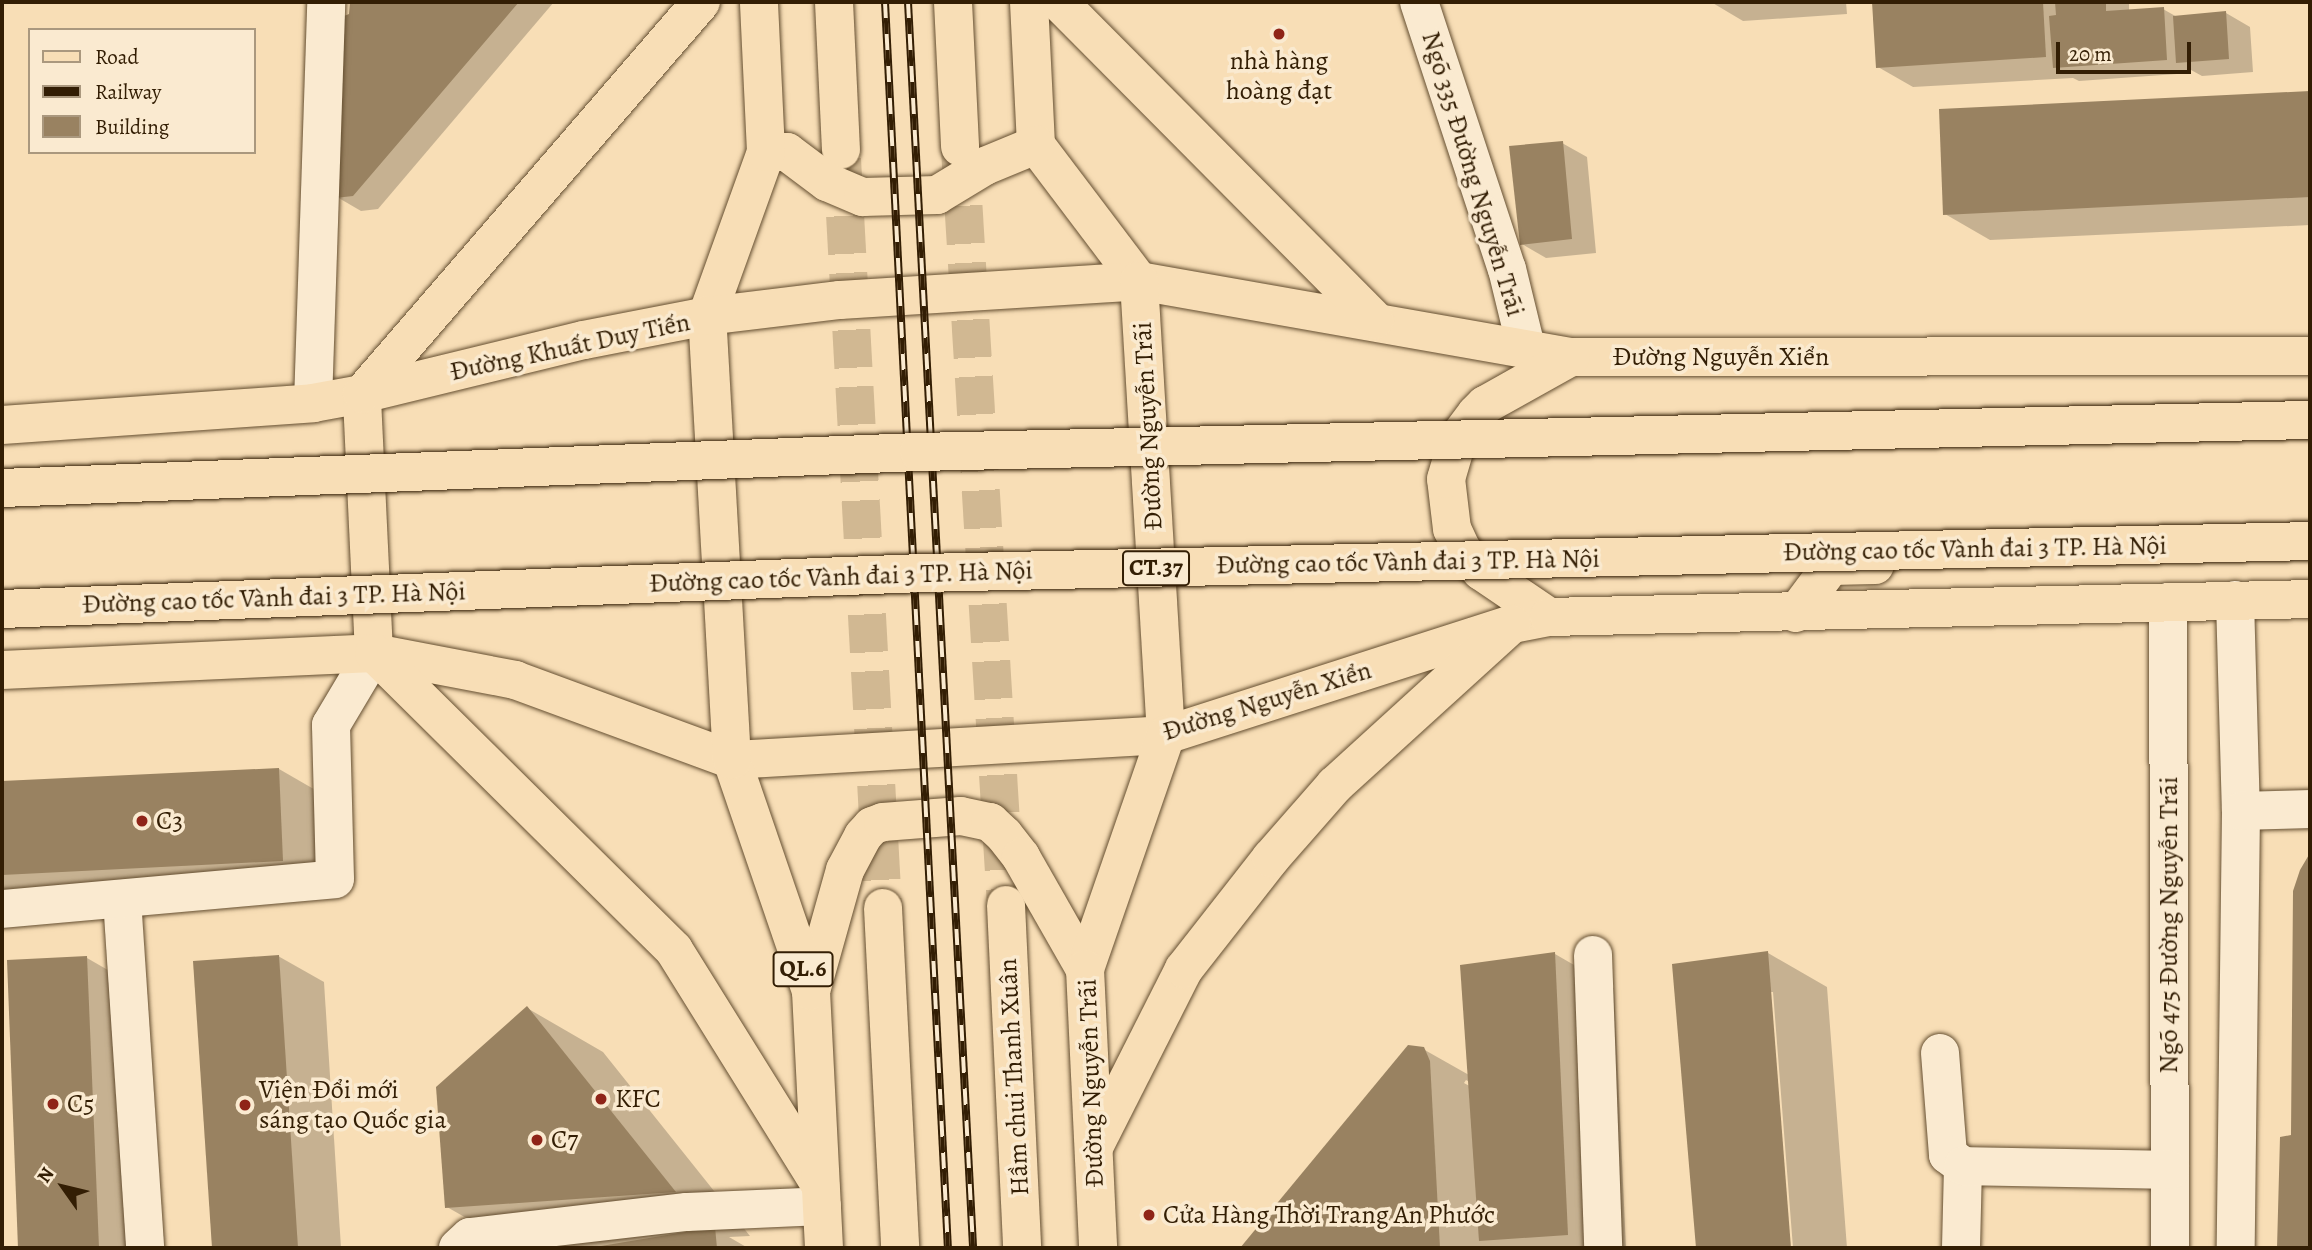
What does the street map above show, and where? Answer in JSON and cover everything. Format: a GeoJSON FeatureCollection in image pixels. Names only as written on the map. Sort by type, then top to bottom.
{"type":"FeatureCollection","features":[{"type":"Feature","properties":{"kind":"main road"},"geometry":{"type":"LineString","coordinates":[[701,2],[362,394],[374,653],[674,950],[822,1197]]}},
{"type":"Feature","properties":{"kind":"main road"},"geometry":{"type":"LineString","coordinates":[[2,670],[374,653],[515,680],[732,760],[707,317],[766,152],[759,2]]}},
{"type":"Feature","properties":{"kind":"main road"},"geometry":{"type":"LineString","coordinates":[[834,2],[842,150]]}},
{"type":"Feature","properties":{"kind":"main road"},"geometry":{"type":"LineString","coordinates":[[953,2],[960,147]]}},
{"type":"Feature","properties":{"kind":"main road"},"geometry":{"type":"LineString","coordinates":[[1029,2],[1036,145],[1139,281]]}},
{"type":"Feature","properties":{"kind":"main road"},"geometry":{"type":"LineString","coordinates":[[1059,2],[1375,320]]}},
{"type":"Feature","properties":{"kind":"main road"},"geometry":{"type":"LineString","coordinates":[[766,152],[787,152],[827,182],[863,197],[937,195],[985,166],[1036,145]]}},
{"type":"Feature","properties":{"kind":"main road","name":"Đường Khuất Duy Tiến"},"geometry":{"type":"LineString","coordinates":[[2,425],[313,403],[362,394],[584,340],[707,317],[840,300],[1139,281]]}},
{"type":"Feature","properties":{"kind":"main road","name":"Đường Nguyễn Xiển"},"geometry":{"type":"LineString","coordinates":[[1139,281],[1526,346],[1571,357],[2310,356]]}},
{"type":"Feature","properties":{"kind":"main road","name":"Đường Nguyễn Trãi"},"geometry":{"type":"LineString","coordinates":[[1098,1248],[1085,969],[1166,736],[1139,281]]}},
{"type":"Feature","properties":{"kind":"main road"},"geometry":{"type":"LineString","coordinates":[[1549,617],[1481,571],[1462,550],[1452,529],[1446,479],[1458,438],[1485,405],[1571,357]]}},
{"type":"Feature","properties":{"kind":"main road"},"geometry":{"type":"LineString","coordinates":[[2,488],[919,452],[2310,420]]}},
{"type":"Feature","properties":{"kind":"main road","name":"Đường cao tốc Vành đai 3 TP. Hà Nội"},"geometry":{"type":"LineString","coordinates":[[2,609],[923,573],[2310,541]]}},
{"type":"Feature","properties":{"kind":"main road"},"geometry":{"type":"LineString","coordinates":[[1796,613],[1831,566],[2310,557]]}},
{"type":"Feature","properties":{"kind":"main road","name":"Đường Nguyễn Xiển"},"geometry":{"type":"LineString","coordinates":[[732,760],[1166,736],[1512,624],[1549,617],[2310,599]]}},
{"type":"Feature","properties":{"kind":"main road"},"geometry":{"type":"LineString","coordinates":[[1094,1146],[1184,969],[1271,859],[1335,785],[1512,624]]}},
{"type":"Feature","properties":{"kind":"main road","name":"QL.6"},"geometry":{"type":"LineString","coordinates":[[732,760],[811,991],[824,1248]]}},
{"type":"Feature","properties":{"kind":"main road"},"geometry":{"type":"LineString","coordinates":[[811,991],[845,870],[863,836],[879,823],[922,819],[975,817],[990,822],[1021,857],[1085,969]]}},
{"type":"Feature","properties":{"kind":"main road","name":"Hầm chui Thanh Xuân"},"geometry":{"type":"LineString","coordinates":[[1006,905],[1022,1248]]}},
{"type":"Feature","properties":{"kind":"main road"},"geometry":{"type":"LineString","coordinates":[[883,908],[900,1248]]}},
{"type":"Feature","properties":{"kind":"street"},"geometry":{"type":"LineString","coordinates":[[313,403],[326,2]]}},
{"type":"Feature","properties":{"kind":"street","name":"Ngõ 335 Đường Nguyễn Trãi"},"geometry":{"type":"LineString","coordinates":[[1419,2],[1507,269],[1526,346]]}},
{"type":"Feature","properties":{"kind":"street"},"geometry":{"type":"LineString","coordinates":[[2235,600],[2241,811],[2236,1248]]}},
{"type":"Feature","properties":{"kind":"street","name":"Ngõ 475 Đường Nguyễn Trãi"},"geometry":{"type":"LineString","coordinates":[[2168,601],[2170,1248]]}},
{"type":"Feature","properties":{"kind":"street"},"geometry":{"type":"LineString","coordinates":[[2,909],[335,879],[331,725],[374,653]]}},
{"type":"Feature","properties":{"kind":"street"},"geometry":{"type":"LineString","coordinates":[[2241,811],[2310,809]]}},
{"type":"Feature","properties":{"kind":"street"},"geometry":{"type":"LineString","coordinates":[[122,899],[145,1248]]}},
{"type":"Feature","properties":{"kind":"street"},"geometry":{"type":"LineString","coordinates":[[1593,956],[1603,1248]]}},
{"type":"Feature","properties":{"kind":"street"},"geometry":{"type":"LineString","coordinates":[[1940,1053],[1948,1155],[1963,1166],[2170,1170]]}},
{"type":"Feature","properties":{"kind":"street"},"geometry":{"type":"LineString","coordinates":[[1961,1248],[1963,1166]]}},
{"type":"Feature","properties":{"kind":"street"},"geometry":{"type":"LineString","coordinates":[[458,1248],[470,1237],[822,1197]]}},
{"type":"Feature","properties":{"kind":"building"},"geometry":{"type":"Polygon","coordinates":[[[350,2],[519,2],[353,196],[335,198],[334,20],[349,14],[350,2]]]}},
{"type":"Feature","properties":{"kind":"building"},"geometry":{"type":"Polygon","coordinates":[[[1872,2],[2043,2],[2046,57],[1876,68],[1872,2]]]}},
{"type":"Feature","properties":{"kind":"building"},"geometry":{"type":"Polygon","coordinates":[[[2055,2],[2106,2],[2106,11],[2164,7],[2167,60],[2053,68],[2049,16],[2056,15],[2055,2]]]}},
{"type":"Feature","properties":{"kind":"building"},"geometry":{"type":"Polygon","coordinates":[[[2226,11],[2229,59],[2176,63],[2173,16],[2226,11]]]}},
{"type":"Feature","properties":{"kind":"building"},"geometry":{"type":"Polygon","coordinates":[[[2310,91],[2310,197],[1943,215],[1939,109],[2310,91]]]}},
{"type":"Feature","properties":{"kind":"building"},"geometry":{"type":"Polygon","coordinates":[[[1563,141],[1572,239],[1520,245],[1509,146],[1563,141]]]}},
{"type":"Feature","properties":{"kind":"building","name":"C3"},"geometry":{"type":"Polygon","coordinates":[[[279,768],[283,861],[2,875],[2,781],[279,768]]]}},
{"type":"Feature","properties":{"kind":"building"},"geometry":{"type":"Polygon","coordinates":[[[2310,853],[2310,1248],[2277,1248],[2280,1137],[2291,1135],[2293,891],[2300,870],[2310,853]]]}},
{"type":"Feature","properties":{"kind":"building"},"geometry":{"type":"Polygon","coordinates":[[[1768,951],[1791,1248],[1696,1248],[1672,964],[1768,951]]]}},
{"type":"Feature","properties":{"kind":"building"},"geometry":{"type":"Polygon","coordinates":[[[1555,952],[1568,1235],[1479,1241],[1460,965],[1555,952]]]}},
{"type":"Feature","properties":{"kind":"building","name":"Viện Đổi mới sáng tạo Quốc gia"},"geometry":{"type":"Polygon","coordinates":[[[279,955],[298,1248],[212,1248],[193,961],[279,955]]]}},
{"type":"Feature","properties":{"kind":"building","name":"C5"},"geometry":{"type":"Polygon","coordinates":[[[87,956],[99,1248],[18,1248],[7,960],[87,956]]]}},
{"type":"Feature","properties":{"kind":"building","name":"C7"},"geometry":{"type":"Polygon","coordinates":[[[527,1006],[676,1192],[445,1208],[436,1087],[527,1006]]]}},
{"type":"Feature","properties":{"kind":"building"},"geometry":{"type":"Polygon","coordinates":[[[1408,1045],[1424,1047],[1430,1061],[1440,1248],[1240,1248],[1408,1045]]]}},
{"type":"Feature","properties":{"kind":"building"},"geometry":{"type":"Polygon","coordinates":[[[715,1227],[717,1248],[595,1248],[595,1247],[715,1227]]]}},
{"type":"Feature","properties":{"kind":"tunnel"},"geometry":{"type":"LineString","coordinates":[[960,149],[1006,905]]}},
{"type":"Feature","properties":{"kind":"tunnel"},"geometry":{"type":"LineString","coordinates":[[842,159],[883,908]]}},
{"type":"Feature","properties":{"kind":"railway"},"geometry":{"type":"LineString","coordinates":[[885,2],[948,1248]]}},
{"type":"Feature","properties":{"kind":"railway"},"geometry":{"type":"LineString","coordinates":[[908,2],[973,1248]]}},
{"type":"Feature","properties":{"kind":"place","name":"nhà hàng hoàng đạt"},"geometry":{"type":"Point","coordinates":[1279,34]}},
{"type":"Feature","properties":{"kind":"place","name":"C3"},"geometry":{"type":"Point","coordinates":[142,821]}},
{"type":"Feature","properties":{"kind":"place","name":"KFC"},"geometry":{"type":"Point","coordinates":[601,1099]}},
{"type":"Feature","properties":{"kind":"place","name":"C5"},"geometry":{"type":"Point","coordinates":[53,1104]}},
{"type":"Feature","properties":{"kind":"place","name":"Viện Đổi mới sáng tạo Quốc gia"},"geometry":{"type":"Point","coordinates":[245,1105]}},
{"type":"Feature","properties":{"kind":"place","name":"C7"},"geometry":{"type":"Point","coordinates":[537,1140]}},
{"type":"Feature","properties":{"kind":"place","name":"Cửa Hàng Thời Trang An Phước"},"geometry":{"type":"Point","coordinates":[1149,1215]}}]}
